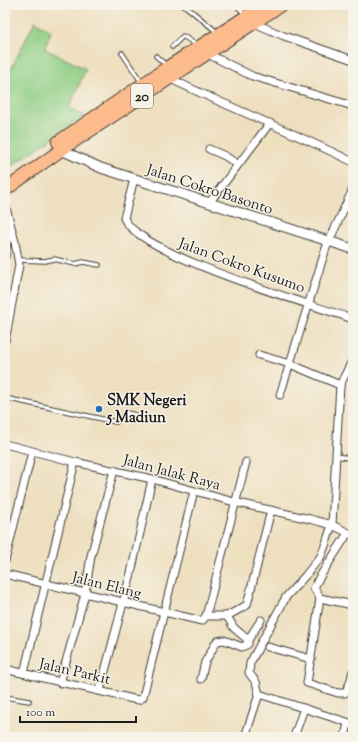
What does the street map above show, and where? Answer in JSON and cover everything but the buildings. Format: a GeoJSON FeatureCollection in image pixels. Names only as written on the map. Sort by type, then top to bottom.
{"type":"FeatureCollection","features":[{"type":"Feature","properties":{"kind":"highway","name":"20"},"geometry":{"type":"LineString","coordinates":[[5,190],[168,73],[222,37],[255,12],[281,5]]}},
{"type":"Feature","properties":{"kind":"highway","name":"20"},"geometry":{"type":"LineString","coordinates":[[5,180],[142,84],[168,73]]}},
{"type":"Feature","properties":{"kind":"street"},"geometry":{"type":"LineString","coordinates":[[255,12],[284,36],[353,60]]}},
{"type":"Feature","properties":{"kind":"street"},"geometry":{"type":"LineString","coordinates":[[202,50],[252,76],[353,106]]}},
{"type":"Feature","properties":{"kind":"street"},"geometry":{"type":"LineString","coordinates":[[168,73],[208,97],[270,123],[353,162]]}},
{"type":"Feature","properties":{"kind":"street"},"geometry":{"type":"LineString","coordinates":[[209,203],[270,123]]}},
{"type":"Feature","properties":{"kind":"street"},"geometry":{"type":"LineString","coordinates":[[209,149],[238,164]]}},
{"type":"Feature","properties":{"kind":"street","name":"Jalan Cokro Basonto"},"geometry":{"type":"LineString","coordinates":[[61,150],[100,168],[353,249]]}},
{"type":"Feature","properties":{"kind":"street","name":"Jalan Cokro Kusumo"},"geometry":{"type":"LineString","coordinates":[[134,179],[124,218],[131,226],[152,242],[193,264],[353,319]]}},
{"type":"Feature","properties":{"kind":"street"},"geometry":{"type":"LineString","coordinates":[[280,395],[329,241],[353,189]]}},
{"type":"Feature","properties":{"kind":"street"},"geometry":{"type":"LineString","coordinates":[[5,204],[19,260],[14,297],[5,341]]}},
{"type":"Feature","properties":{"kind":"street"},"geometry":{"type":"LineString","coordinates":[[5,257],[10,220]]}},
{"type":"Feature","properties":{"kind":"street"},"geometry":{"type":"LineString","coordinates":[[259,355],[290,364],[340,385]]}},
{"type":"Feature","properties":{"kind":"street"},"geometry":{"type":"LineString","coordinates":[[245,737],[259,694],[256,682],[249,672],[250,663],[286,597],[321,556],[332,525],[340,385],[353,359]]}},
{"type":"Feature","properties":{"kind":"street","name":"Jalan Jalak Raya"},"geometry":{"type":"LineString","coordinates":[[5,444],[32,452],[152,479],[234,502],[332,525],[350,534]]}},
{"type":"Feature","properties":{"kind":"street"},"geometry":{"type":"LineString","coordinates":[[5,561],[32,452]]}},
{"type":"Feature","properties":{"kind":"street"},"geometry":{"type":"LineString","coordinates":[[24,672],[75,462]]}},
{"type":"Feature","properties":{"kind":"street"},"geometry":{"type":"LineString","coordinates":[[204,619],[234,502],[246,462]]}},
{"type":"Feature","properties":{"kind":"street"},"geometry":{"type":"LineString","coordinates":[[60,683],[85,594],[91,556],[114,470]]}},
{"type":"Feature","properties":{"kind":"street"},"geometry":{"type":"LineString","coordinates":[[100,690],[123,602],[152,479]]}},
{"type":"Feature","properties":{"kind":"street"},"geometry":{"type":"LineString","coordinates":[[163,612],[194,491]]}},
{"type":"Feature","properties":{"kind":"street"},"geometry":{"type":"LineString","coordinates":[[248,640],[234,628],[227,616],[238,611],[248,603],[271,510]]}},
{"type":"Feature","properties":{"kind":"street"},"geometry":{"type":"LineString","coordinates":[[350,534],[315,584],[315,592],[320,598],[353,605]]}},
{"type":"Feature","properties":{"kind":"street","name":"Jalan Elang"},"geometry":{"type":"LineString","coordinates":[[5,574],[163,612],[204,619],[227,616]]}},
{"type":"Feature","properties":{"kind":"street"},"geometry":{"type":"LineString","coordinates":[[320,598],[307,682],[331,691],[345,693],[350,683],[353,671]]}},
{"type":"Feature","properties":{"kind":"street","name":"Jalan Parkit"},"geometry":{"type":"LineString","coordinates":[[5,669],[24,672],[60,683],[100,690],[139,700],[143,697],[163,612]]}},
{"type":"Feature","properties":{"kind":"street"},"geometry":{"type":"LineString","coordinates":[[201,679],[205,662],[217,641],[224,640],[242,647],[246,646],[248,640],[261,620]]}},
{"type":"Feature","properties":{"kind":"street"},"geometry":{"type":"LineString","coordinates":[[268,648],[311,659]]}},
{"type":"Feature","properties":{"kind":"street"},"geometry":{"type":"LineString","coordinates":[[259,694],[351,724],[344,737]]}},
{"type":"Feature","properties":{"kind":"street"},"geometry":{"type":"LineString","coordinates":[[294,737],[304,708]]}},
{"type":"Feature","properties":{"kind":"lane"},"geometry":{"type":"LineString","coordinates":[[184,5],[222,37]]}},
{"type":"Feature","properties":{"kind":"lane"},"geometry":{"type":"LineString","coordinates":[[236,5],[255,12]]}},
{"type":"Feature","properties":{"kind":"lane"},"geometry":{"type":"LineString","coordinates":[[349,5],[353,7]]}},
{"type":"Feature","properties":{"kind":"lane"},"geometry":{"type":"LineString","coordinates":[[172,48],[183,36],[202,50]]}},
{"type":"Feature","properties":{"kind":"lane"},"geometry":{"type":"LineString","coordinates":[[122,53],[142,84]]}},
{"type":"Feature","properties":{"kind":"lane"},"geometry":{"type":"LineString","coordinates":[[156,56],[168,73]]}},
{"type":"Feature","properties":{"kind":"lane"},"geometry":{"type":"LineString","coordinates":[[19,260],[55,259],[75,264],[83,262],[99,265]]}},
{"type":"Feature","properties":{"kind":"lane"},"geometry":{"type":"LineString","coordinates":[[5,398],[116,422],[127,413],[136,415]]}},
{"type":"Feature","properties":{"kind":"lane"},"geometry":{"type":"LineString","coordinates":[[335,456],[349,458],[353,462]]}},
{"type":"Feature","properties":{"kind":"lane"},"geometry":{"type":"LineString","coordinates":[[5,697],[29,701]]}},
{"type":"Feature","properties":{"kind":"green space"},"geometry":{"type":"Polygon","coordinates":[[[35,21],[51,31],[45,49],[86,69],[69,108],[85,116],[11,166],[5,158],[5,81],[35,21]]]}},
{"type":"Feature","properties":{"kind":"place","name":"SMK Negeri 5 Madiun"},"geometry":{"type":"Point","coordinates":[99,409]}}]}
